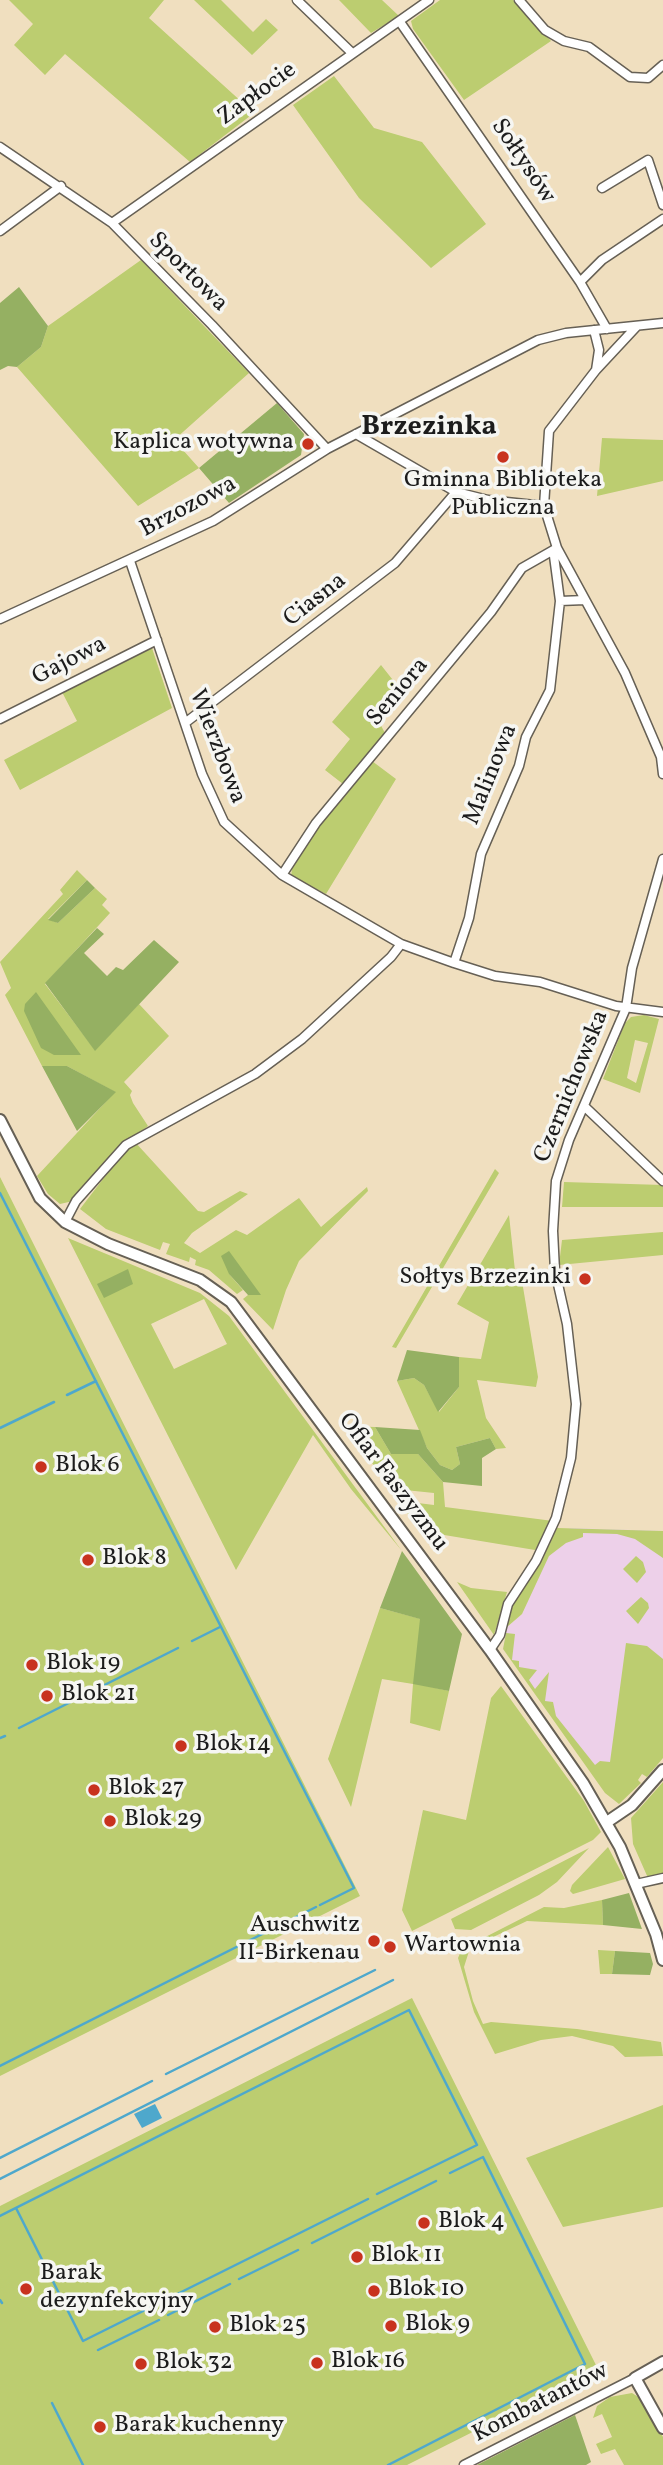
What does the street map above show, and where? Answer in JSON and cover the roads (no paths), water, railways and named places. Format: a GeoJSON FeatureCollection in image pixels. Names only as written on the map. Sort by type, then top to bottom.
{"type":"FeatureCollection","features":[{"type":"Feature","properties":{"kind":"street"},"geometry":{"type":"LineString","coordinates":[[297,0],[351,52]]}},
{"type":"Feature","properties":{"kind":"street","name":"Zapłocie"},"geometry":{"type":"LineString","coordinates":[[112,223],[351,52],[400,22],[429,0]]}},
{"type":"Feature","properties":{"kind":"street"},"geometry":{"type":"LineString","coordinates":[[519,0],[545,30],[564,41],[589,47],[630,77],[648,78],[663,65]]}},
{"type":"Feature","properties":{"kind":"street","name":"Sołtysów"},"geometry":{"type":"LineString","coordinates":[[400,22],[580,282],[607,329]]}},
{"type":"Feature","properties":{"kind":"street","name":"Sportowa"},"geometry":{"type":"LineString","coordinates":[[0,147],[112,223],[212,325],[327,449]]}},
{"type":"Feature","properties":{"kind":"street"},"geometry":{"type":"LineString","coordinates":[[603,188],[648,160],[663,205]]}},
{"type":"Feature","properties":{"kind":"street"},"geometry":{"type":"LineString","coordinates":[[0,231],[61,186]]}},
{"type":"Feature","properties":{"kind":"street"},"geometry":{"type":"LineString","coordinates":[[580,282],[602,260],[663,219]]}},
{"type":"Feature","properties":{"kind":"street","name":"Brzozowa"},"geometry":{"type":"LineString","coordinates":[[0,619],[213,521],[327,449],[538,340],[566,332],[663,323]]}},
{"type":"Feature","properties":{"kind":"street"},"geometry":{"type":"LineString","coordinates":[[637,326],[596,370],[549,430],[544,506],[557,548],[625,673],[661,757],[663,774]]}},
{"type":"Feature","properties":{"kind":"street"},"geometry":{"type":"LineString","coordinates":[[594,330],[599,350],[596,370]]}},
{"type":"Feature","properties":{"kind":"street"},"geometry":{"type":"LineString","coordinates":[[356,434],[456,492],[488,500],[544,506]]}},
{"type":"Feature","properties":{"kind":"street","name":"Ciasna"},"geometry":{"type":"LineString","coordinates":[[185,723],[395,564],[456,492]]}},
{"type":"Feature","properties":{"kind":"street","name":"Malinowa"},"geometry":{"type":"LineString","coordinates":[[454,963],[469,918],[481,854],[519,766],[526,737],[550,690],[559,601],[554,556],[557,548]]}},
{"type":"Feature","properties":{"kind":"street","name":"Seniora"},"geometry":{"type":"LineString","coordinates":[[282,875],[316,823],[491,612],[522,568],[557,548]]}},
{"type":"Feature","properties":{"kind":"street","name":"Wierzbowa"},"geometry":{"type":"LineString","coordinates":[[130,561],[185,723],[223,822],[282,875],[401,944],[495,976],[540,982],[626,1007],[663,1012]]}},
{"type":"Feature","properties":{"kind":"street"},"geometry":{"type":"LineString","coordinates":[[559,601],[585,600]]}},
{"type":"Feature","properties":{"kind":"street","name":"Gajowa"},"geometry":{"type":"LineString","coordinates":[[0,719],[157,640]]}},
{"type":"Feature","properties":{"kind":"street","name":"Czernichowska"},"geometry":{"type":"LineString","coordinates":[[490,1650],[500,1635],[508,1604],[536,1561],[556,1518],[571,1458],[576,1404],[567,1324],[555,1271],[553,1203],[559,1169],[626,1007],[632,968],[663,859]]}},
{"type":"Feature","properties":{"kind":"street"},"geometry":{"type":"LineString","coordinates":[[65,1222],[76,1201],[126,1145],[255,1074],[302,1039],[391,957],[401,944]]}},
{"type":"Feature","properties":{"kind":"street"},"geometry":{"type":"LineString","coordinates":[[584,1105],[663,1181]]}},
{"type":"Feature","properties":{"kind":"street","name":"Ofiar Faszyzmu"},"geometry":{"type":"LineString","coordinates":[[0,1120],[40,1198],[65,1222],[107,1244],[200,1280],[230,1302],[490,1650],[607,1822],[636,1884],[663,1960]]}},
{"type":"Feature","properties":{"kind":"street"},"geometry":{"type":"LineString","coordinates":[[607,1822],[627,1810],[663,1770]]}},
{"type":"Feature","properties":{"kind":"street"},"geometry":{"type":"LineString","coordinates":[[636,1884],[663,1878]]}},
{"type":"Feature","properties":{"kind":"street"},"geometry":{"type":"LineString","coordinates":[[663,2362],[635,2378],[663,2428]]}},
{"type":"Feature","properties":{"kind":"street","name":"Kombatantów"},"geometry":{"type":"LineString","coordinates":[[464,2465],[635,2378]]}},
{"type":"Feature","properties":{"kind":"water"},"geometry":{"type":"Polygon","coordinates":[[[155,2104],[162,2118],[142,2128],[134,2114],[155,2104]]]}},
{"type":"Feature","properties":{"kind":"waterway"},"geometry":{"type":"LineString","coordinates":[[0,1193],[354,1888],[320,1905]]}},
{"type":"Feature","properties":{"kind":"waterway"},"geometry":{"type":"LineString","coordinates":[[67,1395],[96,1381]]}},
{"type":"Feature","properties":{"kind":"waterway"},"geometry":{"type":"LineString","coordinates":[[0,1428],[54,1402]]}},
{"type":"Feature","properties":{"kind":"waterway"},"geometry":{"type":"LineString","coordinates":[[192,1641],[220,1627]]}},
{"type":"Feature","properties":{"kind":"waterway"},"geometry":{"type":"LineString","coordinates":[[19,1728],[178,1648]]}},
{"type":"Feature","properties":{"kind":"waterway"},"geometry":{"type":"LineString","coordinates":[[0,1738],[5,1736]]}},
{"type":"Feature","properties":{"kind":"waterway"},"geometry":{"type":"LineString","coordinates":[[0,2066],[316,1907]]}},
{"type":"Feature","properties":{"kind":"waterway"},"geometry":{"type":"LineString","coordinates":[[166,2074],[375,1970]]}},
{"type":"Feature","properties":{"kind":"waterway"},"geometry":{"type":"LineString","coordinates":[[0,2179],[393,1980]]}},
{"type":"Feature","properties":{"kind":"waterway"},"geometry":{"type":"LineString","coordinates":[[0,2216],[409,2010],[477,2145],[377,2194]]}},
{"type":"Feature","properties":{"kind":"waterway"},"geometry":{"type":"LineString","coordinates":[[0,2158],[152,2081]]}},
{"type":"Feature","properties":{"kind":"waterway"},"geometry":{"type":"LineString","coordinates":[[388,2465],[585,2364],[483,2157],[450,2173]]}},
{"type":"Feature","properties":{"kind":"waterway"},"geometry":{"type":"LineString","coordinates":[[312,2243],[436,2181]]}},
{"type":"Feature","properties":{"kind":"waterway"},"geometry":{"type":"LineString","coordinates":[[16,2208],[83,2341],[368,2199]]}},
{"type":"Feature","properties":{"kind":"waterway"},"geometry":{"type":"LineString","coordinates":[[239,2279],[298,2250]]}},
{"type":"Feature","properties":{"kind":"waterway"},"geometry":{"type":"LineString","coordinates":[[168,2315],[230,2284]]}},
{"type":"Feature","properties":{"kind":"waterway"},"geometry":{"type":"LineString","coordinates":[[98,2350],[159,2320]]}},
{"type":"Feature","properties":{"kind":"waterway"},"geometry":{"type":"LineString","coordinates":[[52,2403],[83,2465]]}},
{"type":"Feature","properties":{"kind":"place","name":"Kaplica wotywna"},"geometry":{"type":"Point","coordinates":[308,444]}},
{"type":"Feature","properties":{"kind":"place","name":"Gminna Biblioteka Publiczna"},"geometry":{"type":"Point","coordinates":[503,457]}},
{"type":"Feature","properties":{"kind":"place","name":"Sołtys Brzezinki"},"geometry":{"type":"Point","coordinates":[585,1279]}},
{"type":"Feature","properties":{"kind":"place","name":"Blok 6"},"geometry":{"type":"Point","coordinates":[41,1467]}},
{"type":"Feature","properties":{"kind":"place","name":"Blok 8"},"geometry":{"type":"Point","coordinates":[88,1560]}},
{"type":"Feature","properties":{"kind":"place","name":"Blok 19"},"geometry":{"type":"Point","coordinates":[32,1665]}},
{"type":"Feature","properties":{"kind":"place","name":"Blok 21"},"geometry":{"type":"Point","coordinates":[47,1696]}},
{"type":"Feature","properties":{"kind":"place","name":"Blok 14"},"geometry":{"type":"Point","coordinates":[181,1746]}},
{"type":"Feature","properties":{"kind":"place","name":"Blok 27"},"geometry":{"type":"Point","coordinates":[94,1790]}},
{"type":"Feature","properties":{"kind":"place","name":"Blok 29"},"geometry":{"type":"Point","coordinates":[110,1821]}},
{"type":"Feature","properties":{"kind":"place","name":"Auschwitz II-Birkenau"},"geometry":{"type":"Point","coordinates":[374,1941]}},
{"type":"Feature","properties":{"kind":"place","name":"Wartownia"},"geometry":{"type":"Point","coordinates":[390,1947]}},
{"type":"Feature","properties":{"kind":"place","name":"Blok 4"},"geometry":{"type":"Point","coordinates":[424,2223]}},
{"type":"Feature","properties":{"kind":"place","name":"Blok 11"},"geometry":{"type":"Point","coordinates":[357,2257]}},
{"type":"Feature","properties":{"kind":"place","name":"Barak dezynfekcyjny"},"geometry":{"type":"Point","coordinates":[26,2289]}},
{"type":"Feature","properties":{"kind":"place","name":"Blok 10"},"geometry":{"type":"Point","coordinates":[374,2291]}},
{"type":"Feature","properties":{"kind":"place","name":"Blok 9"},"geometry":{"type":"Point","coordinates":[391,2326]}},
{"type":"Feature","properties":{"kind":"place","name":"Blok 25"},"geometry":{"type":"Point","coordinates":[215,2327]}},
{"type":"Feature","properties":{"kind":"place","name":"Blok 16"},"geometry":{"type":"Point","coordinates":[317,2363]}},
{"type":"Feature","properties":{"kind":"place","name":"Blok 32"},"geometry":{"type":"Point","coordinates":[141,2364]}},
{"type":"Feature","properties":{"kind":"place","name":"Barak kuchenny"},"geometry":{"type":"Point","coordinates":[100,2427]}},
{"type":"Feature","properties":{"kind":"district","name":"Brzezinka"},"geometry":{"type":"Point","coordinates":[429,429]}}]}
